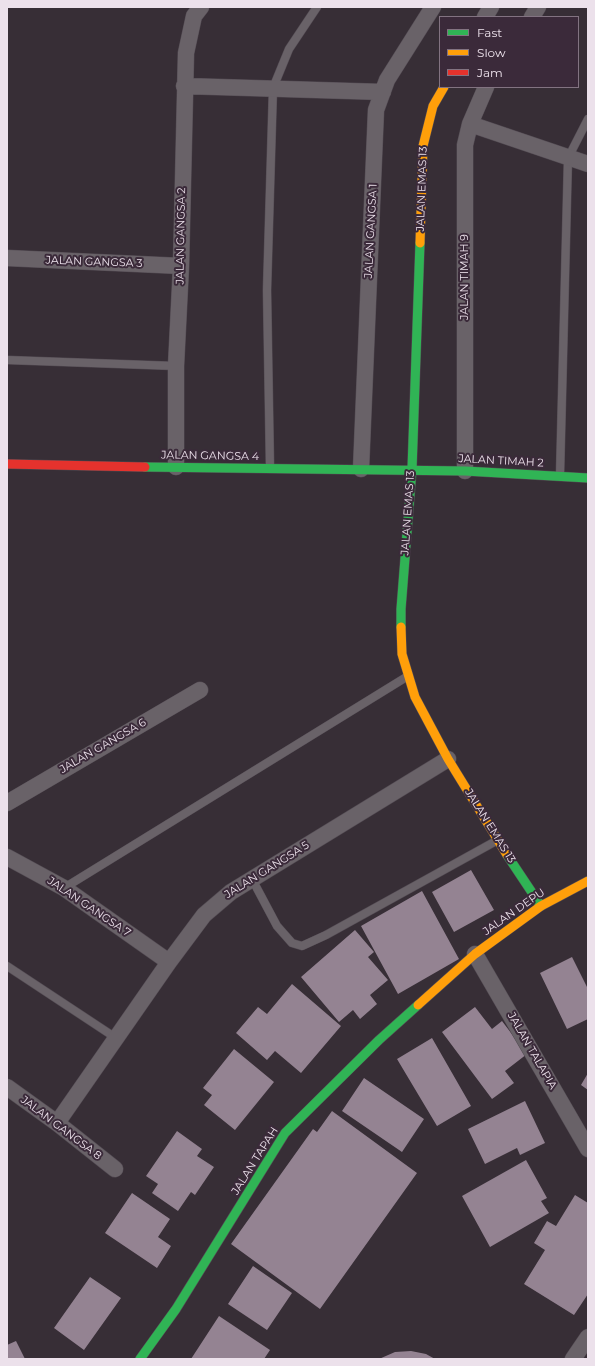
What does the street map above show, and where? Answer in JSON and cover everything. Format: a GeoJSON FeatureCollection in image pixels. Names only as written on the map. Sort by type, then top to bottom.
{"type":"FeatureCollection","features":[{"type":"Feature","properties":{"kind":"street","name":"JALAN GANGSA 2"},"geometry":{"type":"LineString","coordinates":[[176,467],[176,366],[181,266],[184,86],[186,53],[194,16],[201,7]]}},
{"type":"Feature","properties":{"kind":"street","name":"JALAN GANGSA 1"},"geometry":{"type":"LineString","coordinates":[[361,469],[376,110],[387,80],[433,7]]}},
{"type":"Feature","properties":{"kind":"street"},"geometry":{"type":"LineString","coordinates":[[486,16],[491,7]]}},
{"type":"Feature","properties":{"kind":"street"},"geometry":{"type":"LineString","coordinates":[[533,16],[538,7]]}},
{"type":"Feature","properties":{"kind":"street"},"geometry":{"type":"LineString","coordinates":[[184,86],[383,92]]}},
{"type":"Feature","properties":{"kind":"street","name":"JALAN EMAS 13"},"geometry":{"type":"LineString","coordinates":[[443,88],[433,106],[424,146],[412,469],[401,610],[402,654],[415,698],[448,758],[497,840],[541,906]]}},
{"type":"Feature","properties":{"kind":"street","name":"JALAN TIMAH 9"},"geometry":{"type":"LineString","coordinates":[[465,470],[465,145],[470,124],[481,94],[485,88]]}},
{"type":"Feature","properties":{"kind":"street"},"geometry":{"type":"LineString","coordinates":[[470,124],[588,164]]}},
{"type":"Feature","properties":{"kind":"street","name":"JALAN GANGSA 3"},"geometry":{"type":"LineString","coordinates":[[7,258],[181,266]]}},
{"type":"Feature","properties":{"kind":"street","name":"JALAN GANGSA 4"},"geometry":{"type":"LineString","coordinates":[[7,464],[270,469],[412,469]]}},
{"type":"Feature","properties":{"kind":"street","name":"JALAN TIMAH 2"},"geometry":{"type":"LineString","coordinates":[[412,469],[465,470],[588,478]]}},
{"type":"Feature","properties":{"kind":"street","name":"JALAN GANGSA 6"},"geometry":{"type":"LineString","coordinates":[[7,803],[200,690]]}},
{"type":"Feature","properties":{"kind":"street","name":"JALAN GANGSA 5"},"geometry":{"type":"LineString","coordinates":[[57,1123],[169,962],[204,915],[231,892],[448,758]]}},
{"type":"Feature","properties":{"kind":"street","name":"JALAN GANGSA 7"},"geometry":{"type":"LineString","coordinates":[[7,857],[64,888],[169,962]]}},
{"type":"Feature","properties":{"kind":"street","name":"JALAN DEPU"},"geometry":{"type":"LineString","coordinates":[[475,954],[541,906],[588,881]]}},
{"type":"Feature","properties":{"kind":"street","name":"JALAN TALAPIA"},"geometry":{"type":"LineString","coordinates":[[475,954],[588,1149]]}},
{"type":"Feature","properties":{"kind":"street","name":"JALAN TAPAH"},"geometry":{"type":"LineString","coordinates":[[140,1359],[176,1309],[285,1133],[379,1040],[475,954]]}},
{"type":"Feature","properties":{"kind":"street","name":"JALAN GANGSA 8"},"geometry":{"type":"LineString","coordinates":[[7,1088],[57,1123],[115,1169]]}},
{"type":"Feature","properties":{"kind":"street"},"geometry":{"type":"LineString","coordinates":[[574,1359],[588,1337]]}},
{"type":"Feature","properties":{"kind":"lane"},"geometry":{"type":"LineString","coordinates":[[270,469],[267,290],[273,88],[289,49],[317,7]]}},
{"type":"Feature","properties":{"kind":"lane"},"geometry":{"type":"LineString","coordinates":[[560,476],[568,158],[588,118]]}},
{"type":"Feature","properties":{"kind":"lane"},"geometry":{"type":"LineString","coordinates":[[7,360],[176,366]]}},
{"type":"Feature","properties":{"kind":"lane"},"geometry":{"type":"LineString","coordinates":[[64,888],[408,675]]}},
{"type":"Feature","properties":{"kind":"lane"},"geometry":{"type":"LineString","coordinates":[[252,879],[277,926],[292,944],[302,946],[326,936],[497,840]]}},
{"type":"Feature","properties":{"kind":"lane"},"geometry":{"type":"LineString","coordinates":[[7,966],[116,1038]]}},
{"type":"Feature","properties":{"kind":"building"},"geometry":{"type":"Polygon","coordinates":[[[471,870],[494,910],[454,932],[432,892],[471,870]]]}},
{"type":"Feature","properties":{"kind":"building"},"geometry":{"type":"Polygon","coordinates":[[[422,891],[459,959],[398,994],[361,926],[422,891]]]}},
{"type":"Feature","properties":{"kind":"building"},"geometry":{"type":"Polygon","coordinates":[[[355,930],[374,952],[368,957],[388,980],[370,995],[377,1004],[360,1019],[353,1010],[339,1022],[301,977],[355,930]]]}},
{"type":"Feature","properties":{"kind":"building"},"geometry":{"type":"Polygon","coordinates":[[[572,957],[588,989],[588,1019],[567,1029],[540,973],[572,957]]]}},
{"type":"Feature","properties":{"kind":"building"},"geometry":{"type":"Polygon","coordinates":[[[292,984],[341,1026],[301,1073],[275,1051],[267,1060],[236,1033],[258,1007],[267,1014],[292,984]]]}},
{"type":"Feature","properties":{"kind":"building"},"geometry":{"type":"Polygon","coordinates":[[[475,1007],[492,1029],[502,1021],[527,1054],[505,1071],[514,1083],[492,1099],[442,1032],[475,1007]]]}},
{"type":"Feature","properties":{"kind":"building"},"geometry":{"type":"Polygon","coordinates":[[[432,1038],[471,1106],[437,1126],[397,1059],[432,1038]]]}},
{"type":"Feature","properties":{"kind":"building"},"geometry":{"type":"Polygon","coordinates":[[[234,1049],[274,1082],[235,1130],[204,1105],[212,1095],[203,1088],[234,1049]]]}},
{"type":"Feature","properties":{"kind":"building"},"geometry":{"type":"Polygon","coordinates":[[[588,1073],[588,1090],[581,1085],[588,1073]]]}},
{"type":"Feature","properties":{"kind":"building"},"geometry":{"type":"Polygon","coordinates":[[[364,1078],[424,1119],[402,1152],[342,1111],[364,1078]]]}},
{"type":"Feature","properties":{"kind":"building"},"geometry":{"type":"Polygon","coordinates":[[[525,1101],[545,1143],[520,1155],[517,1148],[485,1164],[468,1129],[525,1101]]]}},
{"type":"Feature","properties":{"kind":"building"},"geometry":{"type":"Polygon","coordinates":[[[332,1111],[417,1173],[320,1309],[231,1244],[313,1129],[317,1132],[332,1111]]]}},
{"type":"Feature","properties":{"kind":"building"},"geometry":{"type":"Polygon","coordinates":[[[177,1131],[202,1149],[197,1156],[214,1167],[195,1195],[191,1192],[178,1211],[152,1193],[158,1184],[146,1176],[177,1131]]]}},
{"type":"Feature","properties":{"kind":"building"},"geometry":{"type":"Polygon","coordinates":[[[526,1160],[547,1198],[541,1201],[549,1213],[490,1247],[462,1196],[526,1160]]]}},
{"type":"Feature","properties":{"kind":"building"},"geometry":{"type":"Polygon","coordinates":[[[132,1193],[170,1219],[158,1237],[171,1246],[157,1268],[105,1233],[132,1193]]]}},
{"type":"Feature","properties":{"kind":"building"},"geometry":{"type":"Polygon","coordinates":[[[575,1195],[588,1203],[588,1294],[574,1315],[524,1284],[545,1250],[534,1243],[547,1221],[556,1226],[575,1195]]]}},
{"type":"Feature","properties":{"kind":"building"},"geometry":{"type":"Polygon","coordinates":[[[253,1266],[292,1293],[267,1330],[228,1304],[253,1266]]]}},
{"type":"Feature","properties":{"kind":"building"},"geometry":{"type":"Polygon","coordinates":[[[90,1277],[121,1298],[84,1350],[54,1328],[90,1277]]]}},
{"type":"Feature","properties":{"kind":"building"},"geometry":{"type":"Polygon","coordinates":[[[219,1316],[270,1350],[264,1359],[191,1359],[219,1316]]]}},
{"type":"Feature","properties":{"kind":"building"},"geometry":{"type":"Polygon","coordinates":[[[16,1341],[25,1359],[7,1359],[7,1345],[16,1341]]]}},
{"type":"Feature","properties":{"kind":"building"},"geometry":{"type":"Polygon","coordinates":[[[411,1351],[426,1354],[435,1359],[379,1359],[395,1352],[411,1351]]]}},
{"type":"Feature","properties":{"kind":"traffic: fast"},"geometry":{"type":"LineString","coordinates":[[401,627],[401,609],[412,469],[420,243]]}},
{"type":"Feature","properties":{"kind":"traffic: fast"},"geometry":{"type":"LineString","coordinates":[[145,467],[465,471],[588,478]]}},
{"type":"Feature","properties":{"kind":"traffic: fast"},"geometry":{"type":"LineString","coordinates":[[507,855],[541,906]]}},
{"type":"Feature","properties":{"kind":"traffic: fast"},"geometry":{"type":"LineString","coordinates":[[140,1359],[176,1309],[285,1133],[379,1040],[418,1005]]}},
{"type":"Feature","properties":{"kind":"traffic: slow"},"geometry":{"type":"LineString","coordinates":[[420,243],[423,146],[433,106],[443,88]]}},
{"type":"Feature","properties":{"kind":"traffic: slow"},"geometry":{"type":"LineString","coordinates":[[401,627],[402,654],[415,697],[448,759],[507,855]]}},
{"type":"Feature","properties":{"kind":"traffic: slow"},"geometry":{"type":"LineString","coordinates":[[418,1005],[475,954],[541,906],[588,881]]}},
{"type":"Feature","properties":{"kind":"traffic: jam"},"geometry":{"type":"LineString","coordinates":[[7,464],[145,467]]}}]}
